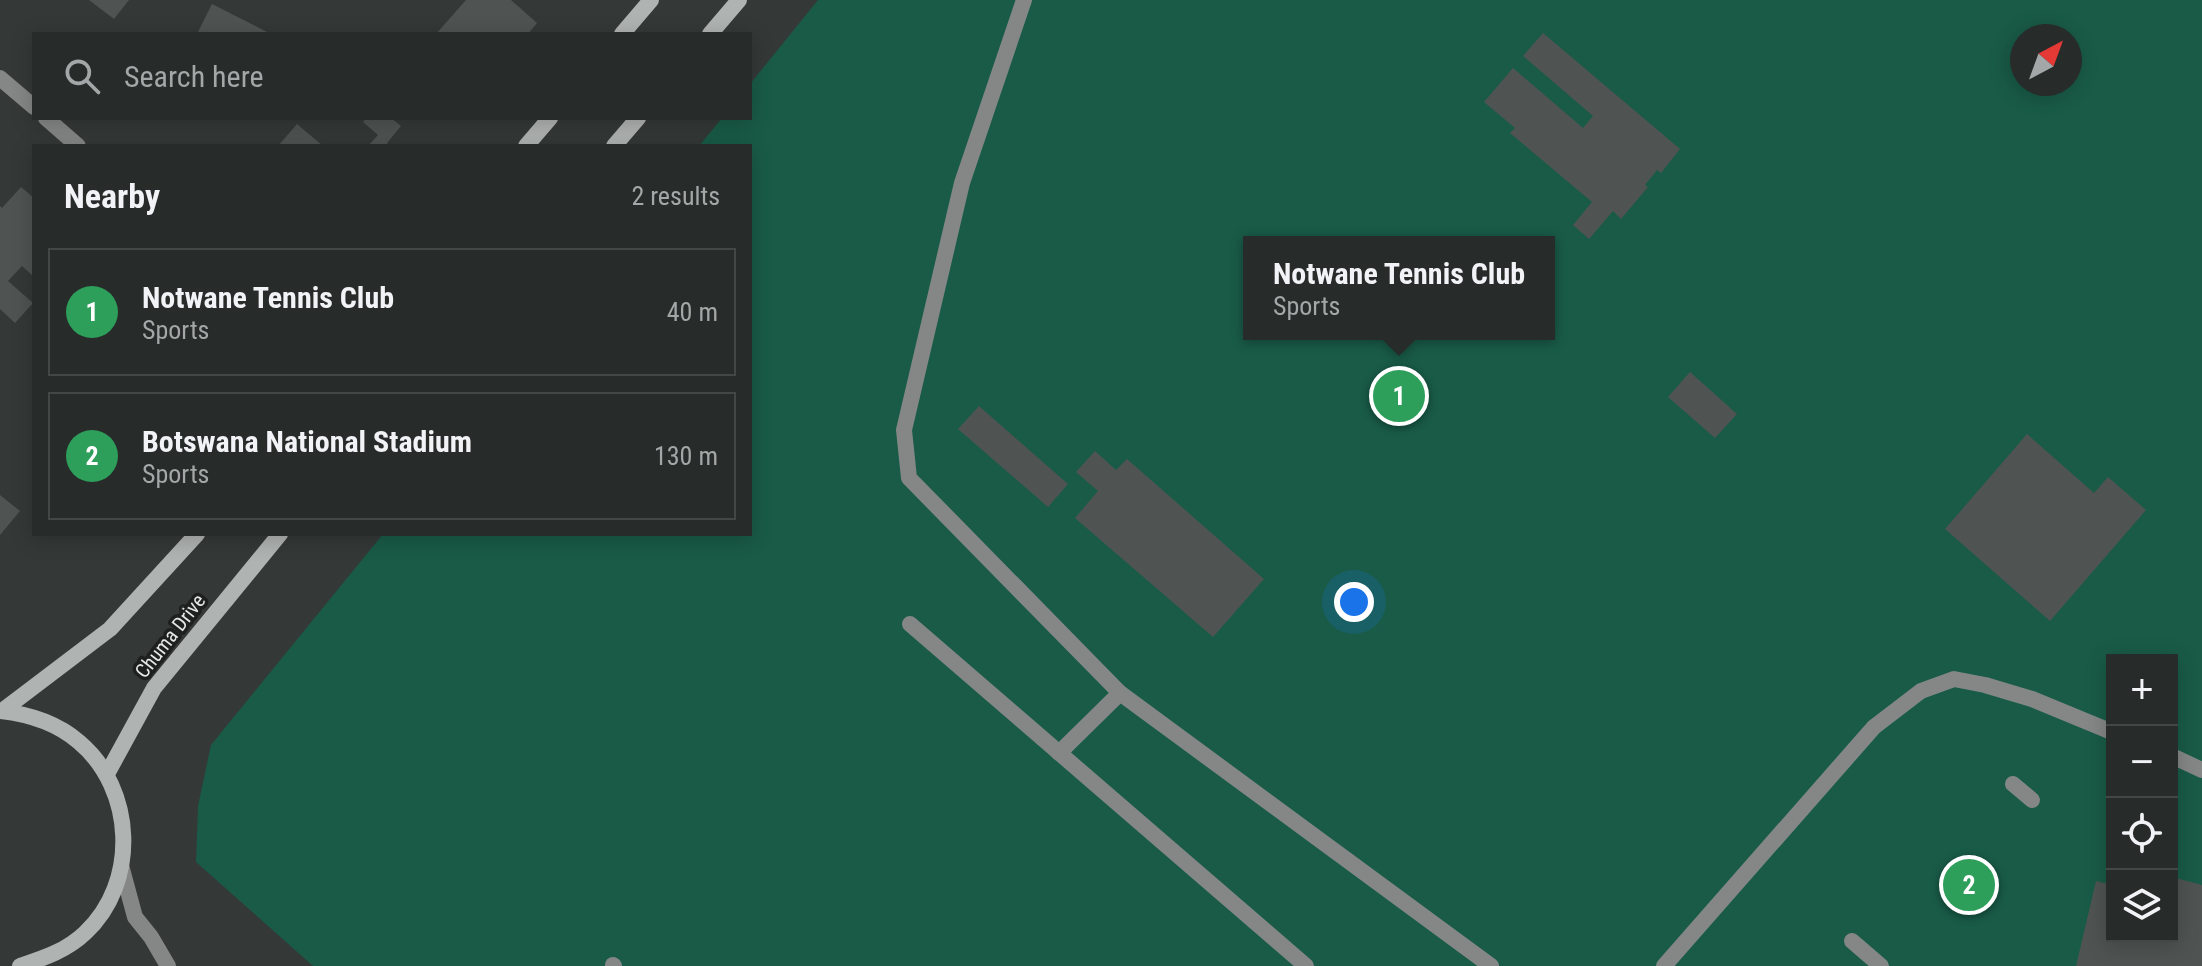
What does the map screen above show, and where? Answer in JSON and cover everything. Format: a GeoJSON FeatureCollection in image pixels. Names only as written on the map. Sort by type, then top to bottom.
{"type":"FeatureCollection","features":[{"type":"Feature","properties":{"kind":"main road"},"geometry":{"type":"LineString","coordinates":[[624,32],[651,0]]}},
{"type":"Feature","properties":{"kind":"main road"},"geometry":{"type":"LineString","coordinates":[[712,32],[739,0]]}},
{"type":"Feature","properties":{"kind":"main road"},"geometry":{"type":"LineString","coordinates":[[528,144],[548,120]]}},
{"type":"Feature","properties":{"kind":"main road"},"geometry":{"type":"LineString","coordinates":[[616,144],[636,120]]}},
{"type":"Feature","properties":{"kind":"main road"},"geometry":{"type":"LineString","coordinates":[[1,711],[110,629],[195,536]]}},
{"type":"Feature","properties":{"kind":"main road","name":"Chuma Drive"},"geometry":{"type":"LineString","coordinates":[[107,774],[154,688],[278,536]]}},
{"type":"Feature","properties":{"kind":"main road"},"geometry":{"type":"LineString","coordinates":[[1,711],[43,720],[79,742],[107,774],[123,820],[122,869],[108,903],[86,933],[55,954],[20,966]]}},
{"type":"Feature","properties":{"kind":"street"},"geometry":{"type":"LineString","coordinates":[[1024,0],[958,197],[904,430],[909,478],[1120,693],[1491,966]]}},
{"type":"Feature","properties":{"kind":"street"},"geometry":{"type":"LineString","coordinates":[[0,78],[32,105]]}},
{"type":"Feature","properties":{"kind":"street"},"geometry":{"type":"LineString","coordinates":[[48,120],[76,144]]}},
{"type":"Feature","properties":{"kind":"street"},"geometry":{"type":"LineString","coordinates":[[910,624],[1306,966]]}},
{"type":"Feature","properties":{"kind":"street"},"geometry":{"type":"LineString","coordinates":[[1664,966],[1874,727],[1921,691],[1954,679],[1985,685],[2032,699],[2106,730]]}},
{"type":"Feature","properties":{"kind":"street"},"geometry":{"type":"LineString","coordinates":[[1059,753],[1120,693]]}},
{"type":"Feature","properties":{"kind":"street"},"geometry":{"type":"LineString","coordinates":[[2178,759],[2202,770]]}},
{"type":"Feature","properties":{"kind":"street"},"geometry":{"type":"LineString","coordinates":[[2013,784],[2032,800]]}},
{"type":"Feature","properties":{"kind":"street"},"geometry":{"type":"LineString","coordinates":[[122,869],[135,917],[168,966]]}},
{"type":"Feature","properties":{"kind":"street"},"geometry":{"type":"LineString","coordinates":[[1852,941],[1881,966]]}},
{"type":"Feature","properties":{"kind":"green space"},"geometry":{"type":"Polygon","coordinates":[[[818,0],[2202,0],[2202,966],[313,966],[196,862],[198,806],[211,745],[381,536],[752,536],[752,144],[701,144],[720,120],[752,120],[752,82],[818,0]]]}},
{"type":"Feature","properties":{"kind":"building"},"geometry":{"type":"Polygon","coordinates":[[[89,0],[129,0],[114,19],[89,0]]]}},
{"type":"Feature","properties":{"kind":"building"},"geometry":{"type":"Polygon","coordinates":[[[466,0],[511,0],[537,23],[530,32],[438,32],[466,0]]]}},
{"type":"Feature","properties":{"kind":"building"},"geometry":{"type":"Polygon","coordinates":[[[212,4],[267,32],[198,32],[212,4]]]}},
{"type":"Feature","properties":{"kind":"building"},"geometry":{"type":"Polygon","coordinates":[[[1543,33],[1680,149],[1661,173],[1657,170],[1645,185],[1648,187],[1621,219],[1613,211],[1589,239],[1573,225],[1592,202],[1510,133],[1515,128],[1484,102],[1513,68],[1583,128],[1593,116],[1523,56],[1543,33]]]}},
{"type":"Feature","properties":{"kind":"building"},"geometry":{"type":"Polygon","coordinates":[[[394,120],[401,126],[388,144],[370,144],[378,135],[363,122],[394,120]]]}},
{"type":"Feature","properties":{"kind":"building"},"geometry":{"type":"Polygon","coordinates":[[[297,124],[321,144],[280,144],[297,124]]]}},
{"type":"Feature","properties":{"kind":"building"},"geometry":{"type":"Polygon","coordinates":[[[21,187],[32,196],[32,275],[22,266],[8,281],[32,304],[15,323],[0,309],[0,206],[2,208],[21,187]]]}},
{"type":"Feature","properties":{"kind":"building"},"geometry":{"type":"Polygon","coordinates":[[[1690,372],[1737,414],[1715,438],[1668,397],[1690,372]]]}},
{"type":"Feature","properties":{"kind":"building"},"geometry":{"type":"Polygon","coordinates":[[[979,406],[1068,484],[1048,507],[958,429],[979,406]]]}},
{"type":"Feature","properties":{"kind":"building"},"geometry":{"type":"Polygon","coordinates":[[[2027,434],[2094,493],[2108,477],[2146,510],[2050,621],[1945,529],[2027,434]]]}},
{"type":"Feature","properties":{"kind":"building"},"geometry":{"type":"Polygon","coordinates":[[[1095,451],[1116,470],[1127,459],[1264,579],[1213,637],[1075,518],[1098,491],[1076,472],[1095,451]]]}},
{"type":"Feature","properties":{"kind":"building"},"geometry":{"type":"Polygon","coordinates":[[[0,495],[20,511],[0,535],[0,495]]]}},
{"type":"Feature","properties":{"kind":"building"},"geometry":{"type":"Polygon","coordinates":[[[2178,879],[2202,885],[2202,966],[2076,966],[2096,881],[2106,884],[2106,942],[2178,942],[2178,879]]]}},
{"type":"Feature","properties":{"kind":"place","name":"Notwane Tennis Club"},"geometry":{"type":"Point","coordinates":[1399,396]}},
{"type":"Feature","properties":{"kind":"place","name":"Botswana National Stadium"},"geometry":{"type":"Point","coordinates":[1969,885]}}]}
